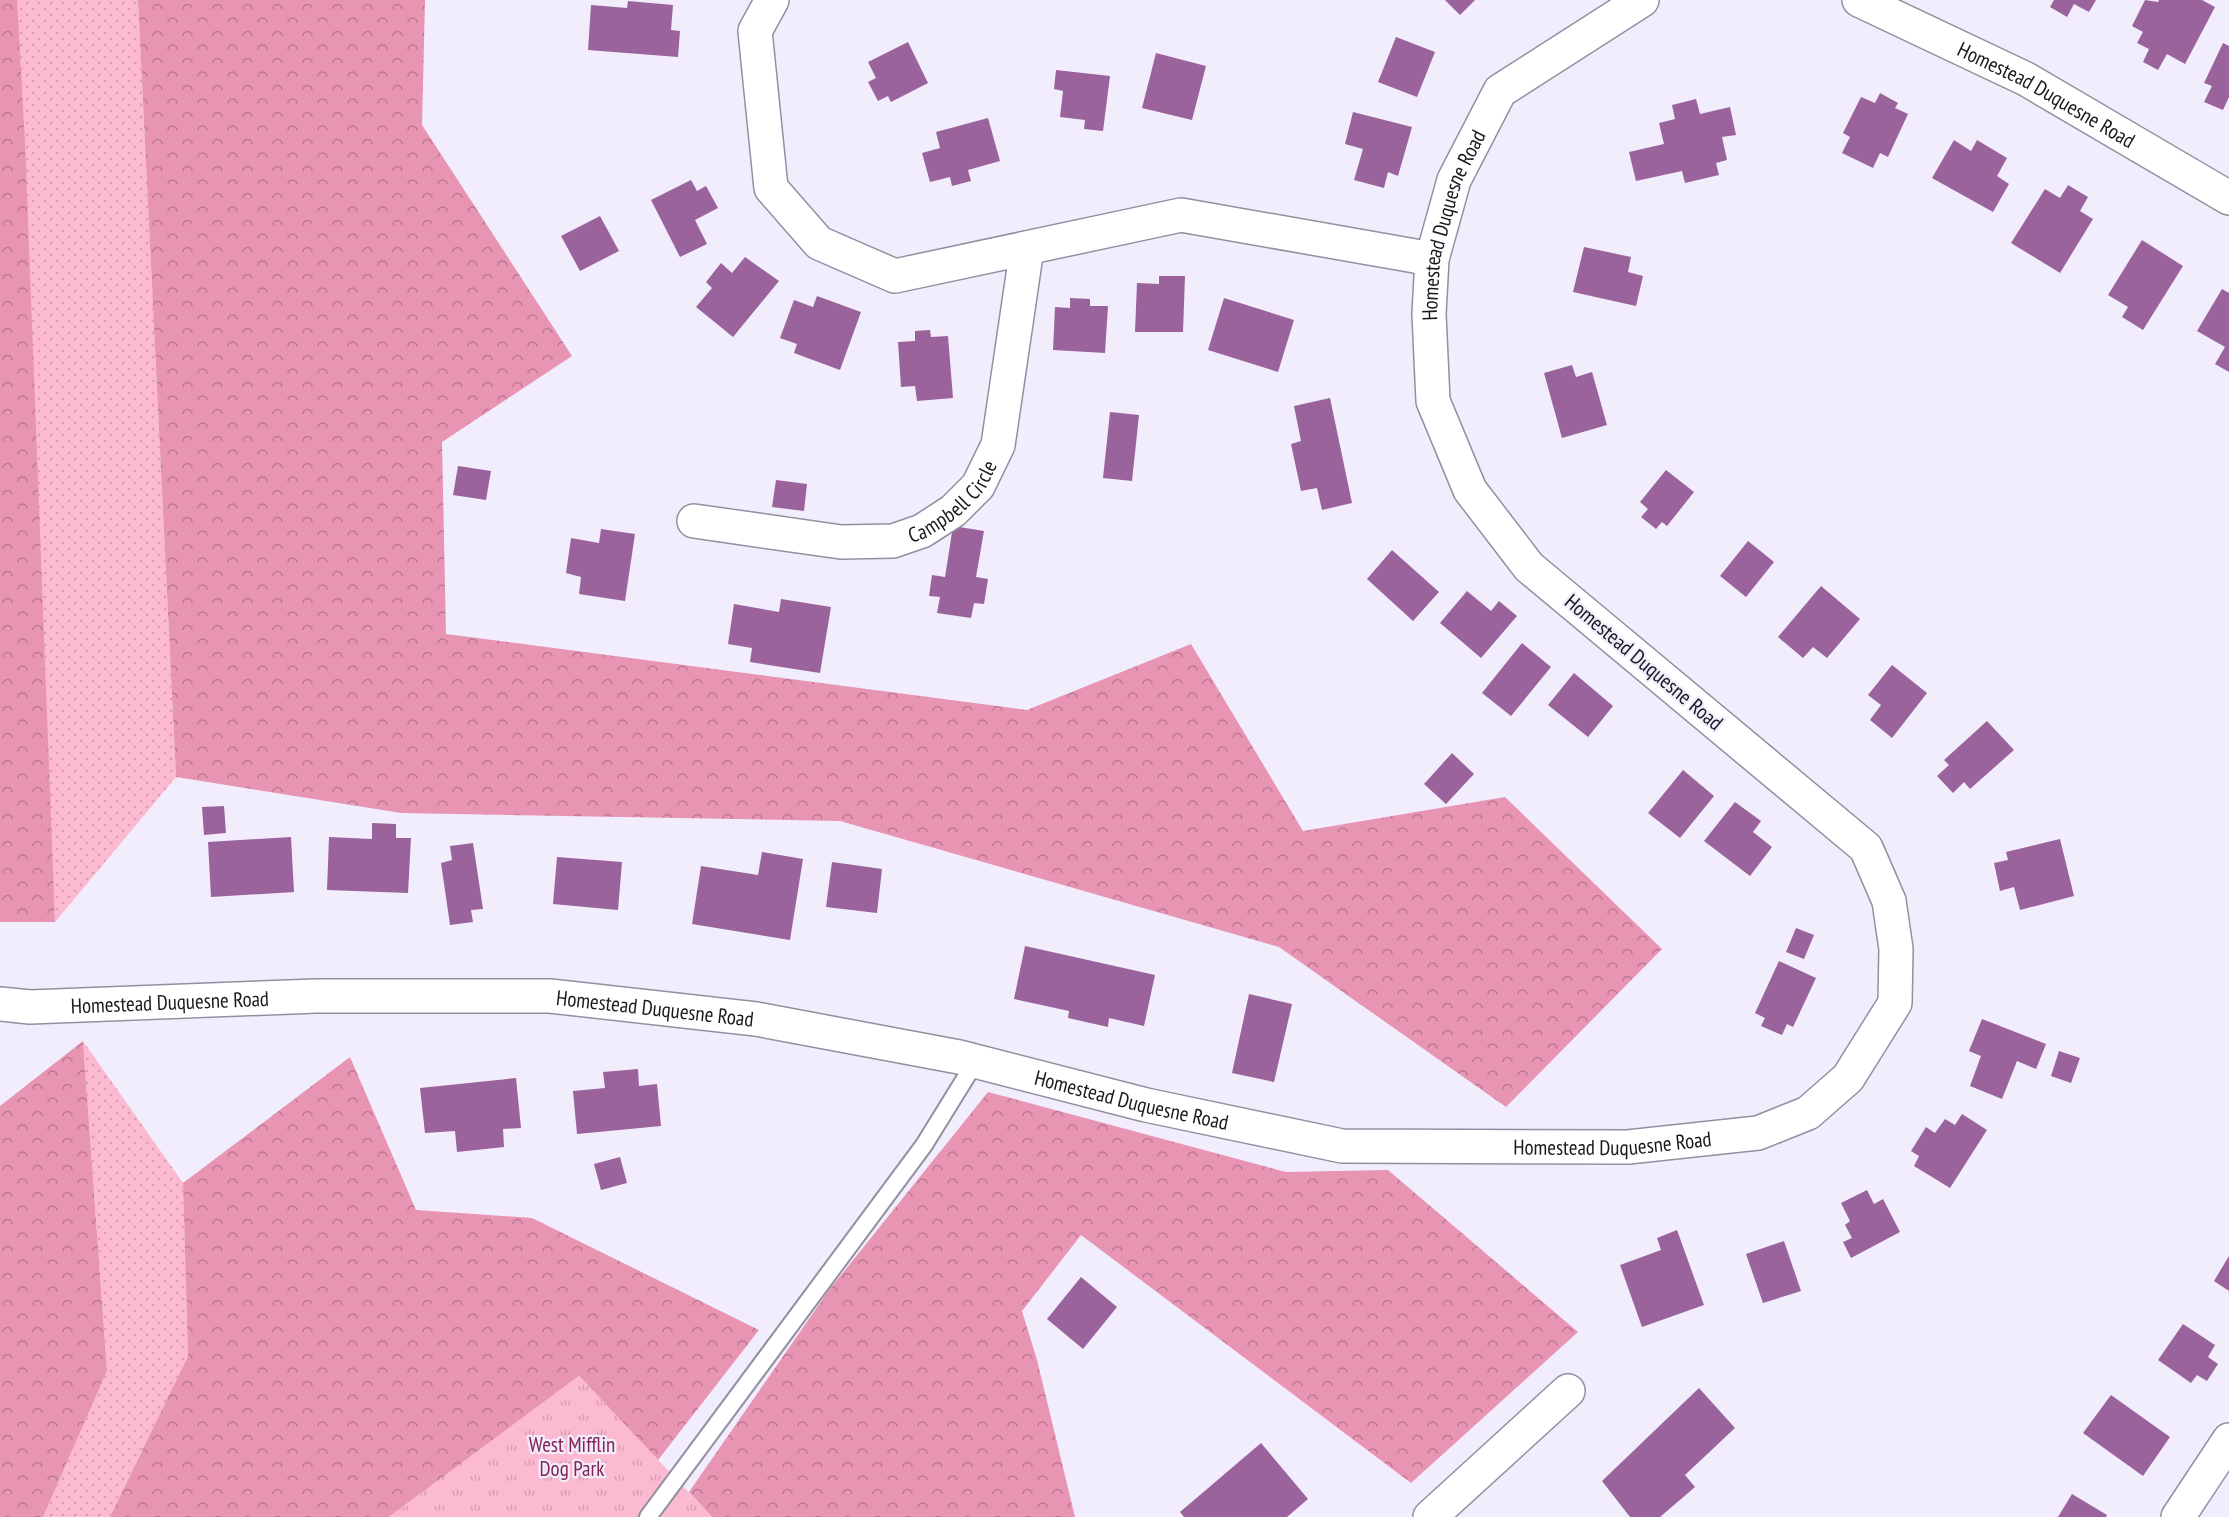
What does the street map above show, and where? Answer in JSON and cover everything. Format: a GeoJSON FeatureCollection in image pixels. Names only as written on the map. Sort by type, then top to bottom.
{"type":"FeatureCollection","features":[{"type":"Feature","properties":{"kind":"street"},"geometry":{"type":"LineString","coordinates":[[772,0],[755,31],[771,188],[819,243],[895,276],[1181,215],[1432,259]]}},
{"type":"Feature","properties":{"kind":"street","name":"Homestead Duquesne Road"},"geometry":{"type":"LineString","coordinates":[[0,1004],[30,1007],[316,996],[550,996],[756,1018],[976,1061],[1146,1105],[1342,1146],[1628,1147],[1758,1133],[1808,1113],[1848,1078],[1895,1003],[1896,949],[1889,901],[1866,848],[1529,567],[1470,490],[1433,401],[1429,314],[1432,259],[1454,180],[1500,91],[1642,0]]}},
{"type":"Feature","properties":{"kind":"street","name":"Homestead Duquesne Road"},"geometry":{"type":"LineString","coordinates":[[1859,0],[2026,79],[2229,198]]}},
{"type":"Feature","properties":{"kind":"street","name":"Campbell Circle"},"geometry":{"type":"LineString","coordinates":[[694,521],[840,542],[893,541],[922,531],[953,511],[978,486],[998,445],[1027,248]]}},
{"type":"Feature","properties":{"kind":"street"},"geometry":{"type":"LineString","coordinates":[[1430,1517],[1568,1391]]}},
{"type":"Feature","properties":{"kind":"street"},"geometry":{"type":"LineString","coordinates":[[2178,1517],[2229,1440]]}},
{"type":"Feature","properties":{"kind":"lane"},"geometry":{"type":"LineString","coordinates":[[648,1517],[924,1145],[976,1061]]}},
{"type":"Feature","properties":{"kind":"green space"},"geometry":{"type":"Polygon","coordinates":[[[0,0],[17,0],[25,143],[55,922],[0,922],[0,0]]]}},
{"type":"Feature","properties":{"kind":"green space"},"geometry":{"type":"Polygon","coordinates":[[[10,0],[138,0],[176,777],[55,922],[10,0]]]}},
{"type":"Feature","properties":{"kind":"green space"},"geometry":{"type":"Polygon","coordinates":[[[138,0],[425,0],[422,125],[572,356],[442,442],[446,634],[1027,710],[1191,644],[1303,831],[1505,797],[1662,949],[1506,1107],[1279,947],[840,821],[401,813],[176,777],[138,0]]]}},
{"type":"Feature","properties":{"kind":"green space"},"geometry":{"type":"Polygon","coordinates":[[[83,1041],[183,1183],[188,1356],[110,1517],[43,1517],[107,1371],[83,1041]]]}},
{"type":"Feature","properties":{"kind":"green space"},"geometry":{"type":"Polygon","coordinates":[[[83,1041],[107,1371],[43,1517],[0,1517],[0,1106],[83,1041]]]}},
{"type":"Feature","properties":{"kind":"green space"},"geometry":{"type":"Polygon","coordinates":[[[350,1057],[416,1210],[532,1218],[759,1330],[658,1460],[579,1376],[389,1517],[110,1517],[188,1356],[183,1183],[350,1057]]]}},
{"type":"Feature","properties":{"kind":"green space"},"geometry":{"type":"Polygon","coordinates":[[[988,1092],[1286,1172],[1388,1170],[1578,1332],[1411,1483],[1081,1235],[1022,1311],[1037,1360],[1075,1517],[712,1517],[689,1492],[829,1290],[988,1092]]]}},
{"type":"Feature","properties":{"kind":"green space","name":"West Mifflin Dog Park"},"geometry":{"type":"Polygon","coordinates":[[[579,1376],[712,1517],[389,1517],[579,1376]]]}},
{"type":"Feature","properties":{"kind":"building"},"geometry":{"type":"Polygon","coordinates":[[[1445,0],[1475,0],[1460,15],[1445,0]]]}},
{"type":"Feature","properties":{"kind":"building"},"geometry":{"type":"Polygon","coordinates":[[[2054,0],[2096,0],[2089,12],[2074,4],[2067,17],[2050,7],[2054,0]]]}},
{"type":"Feature","properties":{"kind":"building"},"geometry":{"type":"Polygon","coordinates":[[[2145,0],[2158,2],[2159,0],[2202,0],[2215,7],[2185,64],[2167,54],[2158,70],[2143,62],[2149,49],[2137,43],[2143,32],[2132,26],[2145,0]]]}},
{"type":"Feature","properties":{"kind":"building"},"geometry":{"type":"Polygon","coordinates":[[[628,1],[673,5],[671,30],[680,31],[678,57],[588,50],[591,5],[627,8],[628,1]]]}},
{"type":"Feature","properties":{"kind":"building"},"geometry":{"type":"Polygon","coordinates":[[[1396,37],[1435,52],[1417,97],[1378,82],[1396,37]]]}},
{"type":"Feature","properties":{"kind":"building"},"geometry":{"type":"Polygon","coordinates":[[[908,42],[928,83],[891,102],[888,96],[878,101],[868,82],[876,78],[868,62],[908,42]]]}},
{"type":"Feature","properties":{"kind":"building"},"geometry":{"type":"Polygon","coordinates":[[[2223,43],[2229,46],[2229,97],[2223,110],[2204,102],[2212,86],[2204,83],[2223,43]]]}},
{"type":"Feature","properties":{"kind":"building"},"geometry":{"type":"Polygon","coordinates":[[[1156,53],[1206,66],[1192,120],[1142,108],[1156,53]]]}},
{"type":"Feature","properties":{"kind":"building"},"geometry":{"type":"Polygon","coordinates":[[[1056,70],[1110,76],[1103,131],[1084,129],[1085,120],[1060,117],[1063,91],[1054,89],[1056,70]]]}},
{"type":"Feature","properties":{"kind":"building"},"geometry":{"type":"Polygon","coordinates":[[[1880,93],[1898,103],[1895,108],[1908,114],[1888,157],[1880,153],[1873,168],[1842,153],[1850,137],[1843,133],[1861,97],[1875,103],[1880,93]]]}},
{"type":"Feature","properties":{"kind":"building"},"geometry":{"type":"Polygon","coordinates":[[[1696,99],[1700,114],[1730,107],[1736,135],[1722,137],[1727,160],[1716,163],[1719,175],[1685,183],[1682,171],[1636,181],[1629,152],[1664,144],[1659,123],[1675,119],[1672,105],[1696,99]]]}},
{"type":"Feature","properties":{"kind":"building"},"geometry":{"type":"Polygon","coordinates":[[[1353,112],[1412,127],[1398,176],[1388,172],[1384,188],[1354,180],[1363,149],[1345,144],[1353,112]]]}},
{"type":"Feature","properties":{"kind":"building"},"geometry":{"type":"Polygon","coordinates":[[[988,118],[1000,161],[968,170],[971,181],[952,186],[950,177],[930,182],[922,153],[940,148],[936,132],[988,118]]]}},
{"type":"Feature","properties":{"kind":"building"},"geometry":{"type":"Polygon","coordinates":[[[1954,140],[1971,151],[1977,140],[2007,158],[1997,176],[2009,184],[1993,212],[1932,178],[1954,140]]]}},
{"type":"Feature","properties":{"kind":"building"},"geometry":{"type":"Polygon","coordinates":[[[691,180],[697,191],[706,186],[718,208],[695,220],[707,244],[680,257],[651,200],[691,180]]]}},
{"type":"Feature","properties":{"kind":"building"},"geometry":{"type":"Polygon","coordinates":[[[2068,185],[2088,197],[2080,211],[2093,219],[2060,273],[2011,243],[2045,189],[2060,198],[2068,185]]]}},
{"type":"Feature","properties":{"kind":"building"},"geometry":{"type":"Polygon","coordinates":[[[600,216],[619,251],[580,271],[561,236],[600,216]]]}},
{"type":"Feature","properties":{"kind":"building"},"geometry":{"type":"Polygon","coordinates":[[[2142,240],[2183,266],[2143,330],[2122,317],[2128,307],[2108,295],[2142,240]]]}},
{"type":"Feature","properties":{"kind":"building"},"geometry":{"type":"Polygon","coordinates":[[[1584,247],[1631,257],[1628,272],[1643,276],[1636,306],[1573,292],[1584,247]]]}},
{"type":"Feature","properties":{"kind":"building"},"geometry":{"type":"Polygon","coordinates":[[[745,257],[779,281],[733,337],[696,307],[712,288],[706,282],[721,263],[732,273],[745,257]]]}},
{"type":"Feature","properties":{"kind":"building"},"geometry":{"type":"Polygon","coordinates":[[[1159,276],[1185,276],[1183,332],[1135,332],[1137,283],[1159,284],[1159,276]]]}},
{"type":"Feature","properties":{"kind":"building"},"geometry":{"type":"Polygon","coordinates":[[[2222,289],[2229,293],[2229,372],[2215,364],[2225,347],[2197,331],[2222,289]]]}},
{"type":"Feature","properties":{"kind":"building"},"geometry":{"type":"Polygon","coordinates":[[[817,296],[861,312],[840,370],[794,353],[797,344],[780,338],[794,300],[813,307],[817,296]]]}},
{"type":"Feature","properties":{"kind":"building"},"geometry":{"type":"Polygon","coordinates":[[[1070,298],[1090,299],[1090,306],[1108,306],[1105,353],[1053,350],[1055,307],[1070,308],[1070,298]]]}},
{"type":"Feature","properties":{"kind":"building"},"geometry":{"type":"Polygon","coordinates":[[[1224,298],[1294,320],[1278,372],[1208,350],[1224,298]]]}},
{"type":"Feature","properties":{"kind":"building"},"geometry":{"type":"Polygon","coordinates":[[[930,330],[931,337],[948,336],[953,398],[917,401],[915,386],[901,387],[898,342],[915,341],[915,331],[930,330]]]}},
{"type":"Feature","properties":{"kind":"building"},"geometry":{"type":"Polygon","coordinates":[[[1572,365],[1576,377],[1592,372],[1607,425],[1562,438],[1544,373],[1572,365]]]}},
{"type":"Feature","properties":{"kind":"building"},"geometry":{"type":"Polygon","coordinates":[[[1330,398],[1352,503],[1322,510],[1317,488],[1301,491],[1291,444],[1301,441],[1294,406],[1330,398]]]}},
{"type":"Feature","properties":{"kind":"building"},"geometry":{"type":"Polygon","coordinates":[[[1110,412],[1139,415],[1132,481],[1103,478],[1110,412]]]}},
{"type":"Feature","properties":{"kind":"building"},"geometry":{"type":"Polygon","coordinates":[[[458,466],[491,471],[486,500],[453,495],[458,466]]]}},
{"type":"Feature","properties":{"kind":"building"},"geometry":{"type":"Polygon","coordinates":[[[1666,470],[1694,492],[1667,526],[1662,522],[1656,529],[1641,517],[1648,509],[1640,502],[1666,470]]]}},
{"type":"Feature","properties":{"kind":"building"},"geometry":{"type":"Polygon","coordinates":[[[776,480],[807,484],[804,511],[772,507],[776,480]]]}},
{"type":"Feature","properties":{"kind":"building"},"geometry":{"type":"Polygon","coordinates":[[[953,526],[984,531],[976,577],[988,579],[984,604],[974,603],[971,618],[937,613],[940,597],[929,596],[932,575],[945,577],[953,526]]]}},
{"type":"Feature","properties":{"kind":"building"},"geometry":{"type":"Polygon","coordinates":[[[601,529],[635,534],[625,601],[579,594],[581,577],[566,573],[571,538],[599,543],[601,529]]]}},
{"type":"Feature","properties":{"kind":"building"},"geometry":{"type":"Polygon","coordinates":[[[1748,541],[1774,562],[1746,597],[1720,576],[1748,541]]]}},
{"type":"Feature","properties":{"kind":"building"},"geometry":{"type":"Polygon","coordinates":[[[1392,550],[1439,592],[1413,621],[1367,579],[1392,550]]]}},
{"type":"Feature","properties":{"kind":"building"},"geometry":{"type":"Polygon","coordinates":[[[1821,586],[1860,619],[1827,658],[1813,647],[1803,658],[1778,637],[1821,586]]]}},
{"type":"Feature","properties":{"kind":"building"},"geometry":{"type":"Polygon","coordinates":[[[1467,591],[1491,611],[1499,601],[1517,616],[1481,658],[1440,623],[1467,591]]]}},
{"type":"Feature","properties":{"kind":"building"},"geometry":{"type":"Polygon","coordinates":[[[781,599],[831,607],[820,673],[750,662],[752,648],[728,644],[734,604],[779,612],[781,599]]]}},
{"type":"Feature","properties":{"kind":"building"},"geometry":{"type":"Polygon","coordinates":[[[1522,643],[1551,667],[1511,716],[1482,693],[1522,643]]]}},
{"type":"Feature","properties":{"kind":"building"},"geometry":{"type":"Polygon","coordinates":[[[1892,665],[1927,693],[1892,738],[1870,720],[1881,705],[1868,695],[1892,665]]]}},
{"type":"Feature","properties":{"kind":"building"},"geometry":{"type":"Polygon","coordinates":[[[1574,673],[1613,706],[1588,737],[1548,705],[1574,673]]]}},
{"type":"Feature","properties":{"kind":"building"},"geometry":{"type":"Polygon","coordinates":[[[1987,721],[2014,750],[1970,789],[1964,782],[1953,793],[1937,776],[1949,765],[1944,760],[1987,721]]]}},
{"type":"Feature","properties":{"kind":"building"},"geometry":{"type":"Polygon","coordinates":[[[1452,753],[1474,774],[1446,804],[1424,784],[1452,753]]]}},
{"type":"Feature","properties":{"kind":"building"},"geometry":{"type":"Polygon","coordinates":[[[1683,770],[1714,796],[1680,838],[1648,813],[1683,770]]]}},
{"type":"Feature","properties":{"kind":"building"},"geometry":{"type":"Polygon","coordinates":[[[1735,802],[1761,821],[1753,832],[1772,847],[1750,876],[1704,841],[1735,802]]]}},
{"type":"Feature","properties":{"kind":"building"},"geometry":{"type":"Polygon","coordinates":[[[224,806],[226,833],[204,835],[202,807],[224,806]]]}},
{"type":"Feature","properties":{"kind":"building"},"geometry":{"type":"Polygon","coordinates":[[[372,823],[396,824],[396,838],[411,838],[408,893],[327,890],[329,837],[372,839],[372,823]]]}},
{"type":"Feature","properties":{"kind":"building"},"geometry":{"type":"Polygon","coordinates":[[[291,837],[294,892],[211,897],[208,842],[291,837]]]}},
{"type":"Feature","properties":{"kind":"building"},"geometry":{"type":"Polygon","coordinates":[[[2060,839],[2074,896],[2020,910],[2014,887],[2000,891],[1994,863],[2008,860],[2006,852],[2060,839]]]}},
{"type":"Feature","properties":{"kind":"building"},"geometry":{"type":"Polygon","coordinates":[[[473,843],[483,909],[471,910],[473,922],[450,925],[441,863],[452,860],[450,846],[473,843]]]}},
{"type":"Feature","properties":{"kind":"building"},"geometry":{"type":"Polygon","coordinates":[[[762,852],[803,859],[790,940],[692,924],[701,866],[758,875],[762,852]]]}},
{"type":"Feature","properties":{"kind":"building"},"geometry":{"type":"Polygon","coordinates":[[[557,857],[622,862],[618,910],[553,904],[557,857]]]}},
{"type":"Feature","properties":{"kind":"building"},"geometry":{"type":"Polygon","coordinates":[[[832,862],[882,869],[877,913],[826,907],[832,862]]]}},
{"type":"Feature","properties":{"kind":"building"},"geometry":{"type":"Polygon","coordinates":[[[1796,928],[1814,935],[1804,959],[1786,952],[1796,928]]]}},
{"type":"Feature","properties":{"kind":"building"},"geometry":{"type":"Polygon","coordinates":[[[1025,946],[1155,975],[1144,1026],[1109,1018],[1108,1027],[1068,1018],[1069,1011],[1014,999],[1025,946]]]}},
{"type":"Feature","properties":{"kind":"building"},"geometry":{"type":"Polygon","coordinates":[[[1779,961],[1816,978],[1793,1027],[1787,1024],[1782,1035],[1761,1026],[1765,1018],[1755,1013],[1779,961]]]}},
{"type":"Feature","properties":{"kind":"building"},"geometry":{"type":"Polygon","coordinates":[[[1249,994],[1292,1004],[1274,1082],[1232,1073],[1249,994]]]}},
{"type":"Feature","properties":{"kind":"building"},"geometry":{"type":"Polygon","coordinates":[[[1982,1019],[2046,1044],[2036,1069],[2017,1061],[2002,1099],[1970,1086],[1981,1056],[1969,1051],[1982,1019]]]}},
{"type":"Feature","properties":{"kind":"building"},"geometry":{"type":"Polygon","coordinates":[[[2059,1051],[2080,1058],[2071,1083],[2051,1076],[2059,1051]]]}},
{"type":"Feature","properties":{"kind":"building"},"geometry":{"type":"Polygon","coordinates":[[[638,1069],[639,1086],[657,1084],[661,1126],[577,1134],[573,1091],[605,1088],[603,1072],[638,1069]]]}},
{"type":"Feature","properties":{"kind":"building"},"geometry":{"type":"Polygon","coordinates":[[[516,1078],[521,1128],[503,1129],[504,1147],[457,1152],[455,1131],[425,1133],[420,1088],[516,1078]]]}},
{"type":"Feature","properties":{"kind":"building"},"geometry":{"type":"Polygon","coordinates":[[[1962,1114],[1987,1130],[1950,1188],[1914,1166],[1919,1156],[1911,1151],[1926,1127],[1935,1133],[1945,1119],[1955,1125],[1962,1114]]]}},
{"type":"Feature","properties":{"kind":"building"},"geometry":{"type":"Polygon","coordinates":[[[620,1157],[627,1183],[601,1190],[594,1164],[620,1157]]]}},
{"type":"Feature","properties":{"kind":"building"},"geometry":{"type":"Polygon","coordinates":[[[1867,1190],[1874,1204],[1883,1199],[1900,1232],[1851,1258],[1843,1242],[1852,1238],[1845,1225],[1850,1221],[1841,1203],[1867,1190]]]}},
{"type":"Feature","properties":{"kind":"building"},"geometry":{"type":"Polygon","coordinates":[[[1677,1230],[1704,1305],[1642,1327],[1620,1265],[1661,1250],[1657,1238],[1677,1230]]]}},
{"type":"Feature","properties":{"kind":"building"},"geometry":{"type":"Polygon","coordinates":[[[1784,1241],[1801,1291],[1763,1303],[1746,1254],[1784,1241]]]}},
{"type":"Feature","properties":{"kind":"building"},"geometry":{"type":"Polygon","coordinates":[[[2229,1256],[2229,1291],[2214,1281],[2229,1256]]]}},
{"type":"Feature","properties":{"kind":"building"},"geometry":{"type":"Polygon","coordinates":[[[1081,1277],[1117,1307],[1083,1349],[1047,1319],[1081,1277]]]}},
{"type":"Feature","properties":{"kind":"building"},"geometry":{"type":"Polygon","coordinates":[[[2183,1324],[2215,1345],[2208,1357],[2218,1364],[2207,1381],[2197,1375],[2191,1383],[2158,1360],[2183,1324]]]}},
{"type":"Feature","properties":{"kind":"building"},"geometry":{"type":"Polygon","coordinates":[[[1699,1388],[1735,1428],[1685,1475],[1695,1487],[1660,1517],[1630,1517],[1602,1481],[1699,1388]]]}},
{"type":"Feature","properties":{"kind":"building"},"geometry":{"type":"Polygon","coordinates":[[[2111,1395],[2170,1437],[2143,1476],[2083,1433],[2111,1395]]]}},
{"type":"Feature","properties":{"kind":"building"},"geometry":{"type":"Polygon","coordinates":[[[1261,1443],[1308,1499],[1287,1517],[1184,1517],[1180,1512],[1261,1443]]]}},
{"type":"Feature","properties":{"kind":"building"},"geometry":{"type":"Polygon","coordinates":[[[2072,1494],[2107,1515],[2106,1517],[2058,1517],[2072,1494]]]}}]}
